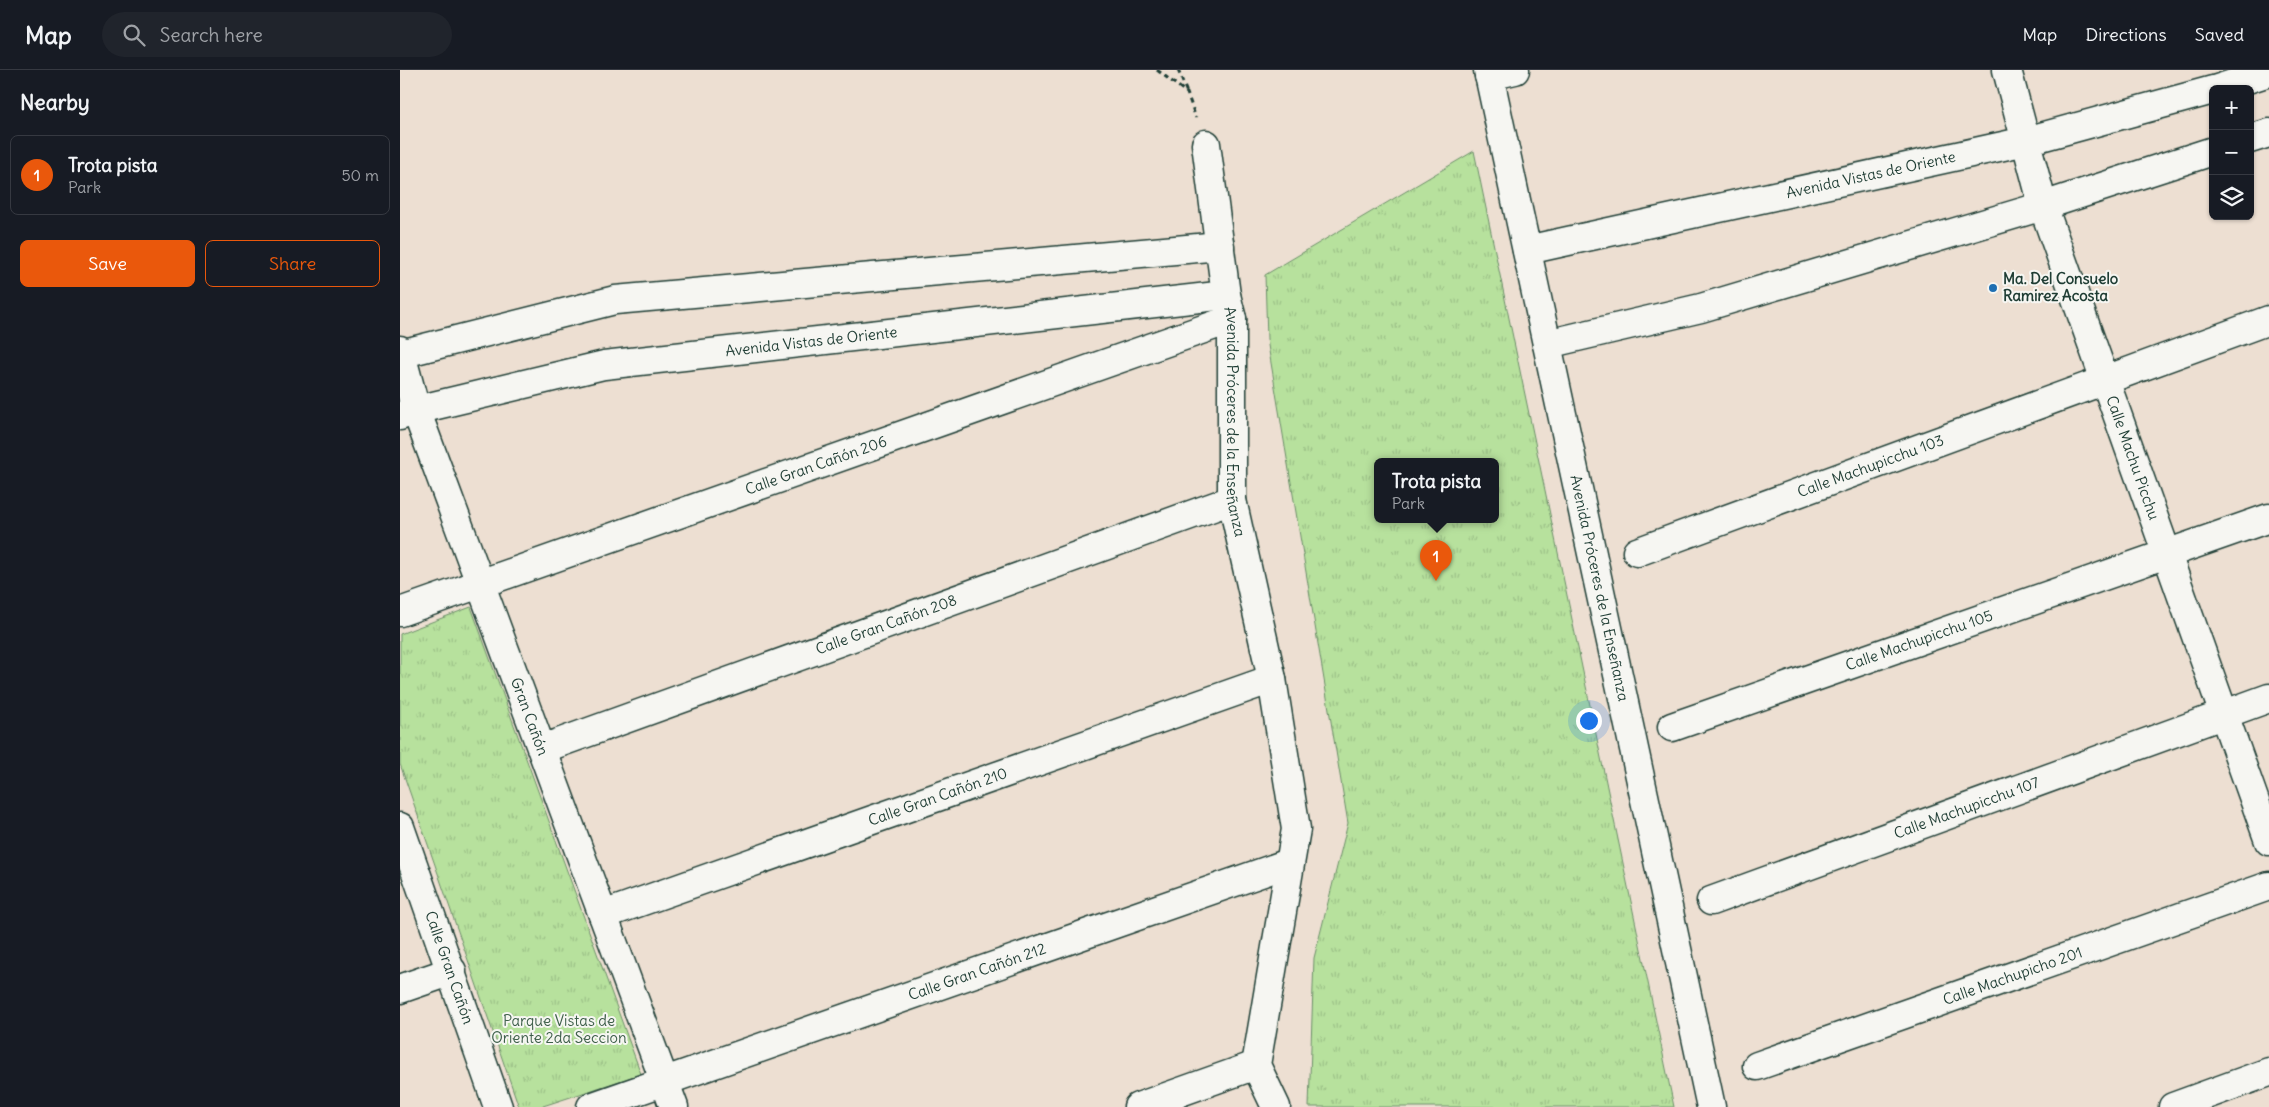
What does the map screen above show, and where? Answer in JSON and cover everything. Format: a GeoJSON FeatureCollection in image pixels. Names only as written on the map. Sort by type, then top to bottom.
{"type":"FeatureCollection","features":[{"type":"Feature","properties":{"kind":"street","name":"Calle Machu Picchu"},"geometry":{"type":"LineString","coordinates":[[2007,70],[2044,206],[2106,381],[2178,551],[2224,714],[2269,841]]}},
{"type":"Feature","properties":{"kind":"street","name":"Avenida Próceres de la Enseñanza"},"geometry":{"type":"LineString","coordinates":[[1498,72],[1527,250],[1711,1107]]}},
{"type":"Feature","properties":{"kind":"street"},"geometry":{"type":"LineString","coordinates":[[2229,85],[2269,72]]}},
{"type":"Feature","properties":{"kind":"street","name":"Avenida Vistas de Oriente"},"geometry":{"type":"LineString","coordinates":[[1527,250],[2026,141],[2209,91]]}},
{"type":"Feature","properties":{"kind":"street"},"geometry":{"type":"LineString","coordinates":[[2254,138],[2269,133]]}},
{"type":"Feature","properties":{"kind":"street","name":"Avenida Próceres de la Enseñanza"},"geometry":{"type":"LineString","coordinates":[[1206,144],[1229,307],[1232,500],[1272,679],[1296,828],[1256,1065]]}},
{"type":"Feature","properties":{"kind":"street"},"geometry":{"type":"LineString","coordinates":[[1547,344],[1701,308],[2044,206],[2209,152]]}},
{"type":"Feature","properties":{"kind":"street"},"geometry":{"type":"LineString","coordinates":[[400,352],[615,300],[1220,246]]}},
{"type":"Feature","properties":{"kind":"street","name":"Avenida Vistas de Oriente"},"geometry":{"type":"LineString","coordinates":[[408,413],[604,365],[1229,307]]}},
{"type":"Feature","properties":{"kind":"street","name":"Calle Gran Cañón 206"},"geometry":{"type":"LineString","coordinates":[[400,612],[1229,307]]}},
{"type":"Feature","properties":{"kind":"street","name":"Calle Machupicchu 103"},"geometry":{"type":"LineString","coordinates":[[1636,552],[2269,320]]}},
{"type":"Feature","properties":{"kind":"street","name":"Gran Cañón"},"geometry":{"type":"LineString","coordinates":[[400,352],[408,413],[480,583],[664,1080]]}},
{"type":"Feature","properties":{"kind":"street","name":"Calle Gran Cañón 208"},"geometry":{"type":"LineString","coordinates":[[542,750],[1232,500]]}},
{"type":"Feature","properties":{"kind":"street","name":"Calle Machupicchu 105"},"geometry":{"type":"LineString","coordinates":[[1672,727],[2269,518]]}},
{"type":"Feature","properties":{"kind":"street","name":"Calle Gran Cañón 210"},"geometry":{"type":"LineString","coordinates":[[603,915],[1272,679]]}},
{"type":"Feature","properties":{"kind":"street","name":"Calle Machupicchu 107"},"geometry":{"type":"LineString","coordinates":[[1711,901],[2269,698]]}},
{"type":"Feature","properties":{"kind":"street","name":"Calle Gran Cañón"},"geometry":{"type":"LineString","coordinates":[[400,827],[452,970],[498,1107]]}},
{"type":"Feature","properties":{"kind":"street","name":"Calle Gran Cañón 212"},"geometry":{"type":"LineString","coordinates":[[591,1107],[1289,862]]}},
{"type":"Feature","properties":{"kind":"street","name":"Calle Machupicho 201"},"geometry":{"type":"LineString","coordinates":[[1757,1066],[2269,886]]}},
{"type":"Feature","properties":{"kind":"street"},"geometry":{"type":"LineString","coordinates":[[400,989],[452,970]]}},
{"type":"Feature","properties":{"kind":"street"},"geometry":{"type":"LineString","coordinates":[[1138,1107],[1256,1065],[1276,1107]]}},
{"type":"Feature","properties":{"kind":"street"},"geometry":{"type":"LineString","coordinates":[[2173,1107],[2269,1072]]}},
{"type":"Feature","properties":{"kind":"street"},"geometry":{"type":"LineString","coordinates":[[664,1080],[674,1107]]}},
{"type":"Feature","properties":{"kind":"path"},"geometry":{"type":"LineString","coordinates":[[1157,70],[1186,93]]}},
{"type":"Feature","properties":{"kind":"path"},"geometry":{"type":"LineString","coordinates":[[1178,70],[1206,144]]}},
{"type":"Feature","properties":{"kind":"green space"},"geometry":{"type":"Polygon","coordinates":[[[1474,151],[1674,1107],[1309,1107],[1314,958],[1348,823],[1267,339],[1265,275],[1474,151]]]}},
{"type":"Feature","properties":{"kind":"green space","name":"Parque Vistas de Oriente 2da Seccion"},"geometry":{"type":"Polygon","coordinates":[[[471,607],[641,1074],[540,1107],[519,1107],[400,764],[400,634],[471,607]]]}},
{"type":"Feature","properties":{"kind":"place","name":"Ma. Del Consuelo Ramirez Acosta"},"geometry":{"type":"Point","coordinates":[1993,288]}},
{"type":"Feature","properties":{"kind":"place","name":"Trota pista"},"geometry":{"type":"Point","coordinates":[1436,581]}}]}
